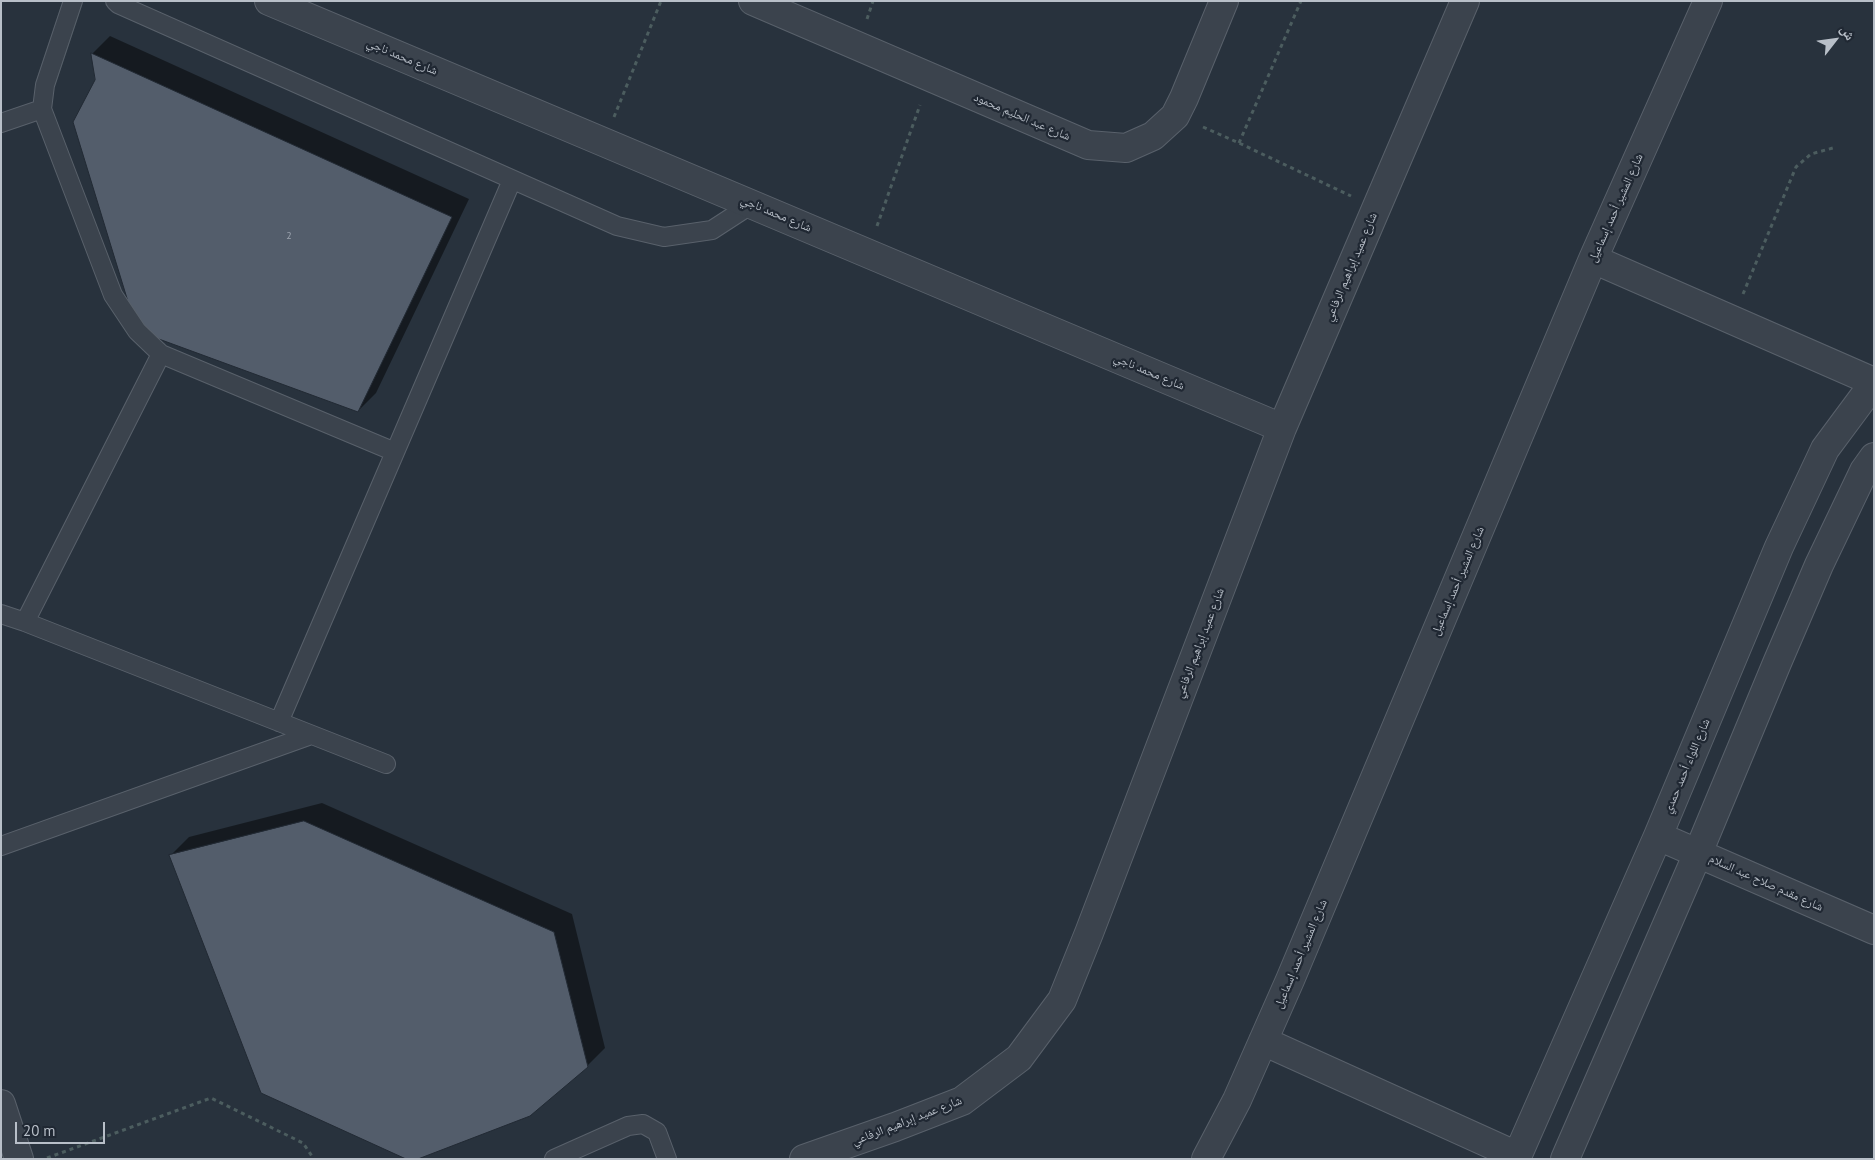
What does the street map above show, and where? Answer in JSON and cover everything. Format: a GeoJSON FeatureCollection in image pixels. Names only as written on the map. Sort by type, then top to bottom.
{"type":"FeatureCollection","features":[{"type":"Feature","properties":{"kind":"street","name":"شارع محمد ناجي"},"geometry":{"type":"LineString","coordinates":[[269,1],[1282,428]]}},
{"type":"Feature","properties":{"kind":"street","name":"شارع عبد الحليم محمود"},"geometry":{"type":"LineString","coordinates":[[753,1],[1088,146],[1126,148],[1153,136],[1175,116],[1224,1]]}},
{"type":"Feature","properties":{"kind":"street","name":"شارع عميد إبراهيم الرفاعي"},"geometry":{"type":"LineString","coordinates":[[804,1159],[962,1101],[1019,1058],[1062,1000],[1282,428],[1465,1]]}},
{"type":"Feature","properties":{"kind":"street","name":"شارع المشير أحمد إسماعيل"},"geometry":{"type":"LineString","coordinates":[[1206,1159],[1237,1100],[1290,980],[1593,259],[1708,1]]}},
{"type":"Feature","properties":{"kind":"street"},"geometry":{"type":"LineString","coordinates":[[1593,259],[1874,382]]}},
{"type":"Feature","properties":{"kind":"street","name":"شارع اللواء أحمد حمدي"},"geometry":{"type":"LineString","coordinates":[[1517,1157],[1658,836],[1778,547],[1825,450],[1874,382]]}},
{"type":"Feature","properties":{"kind":"street"},"geometry":{"type":"LineString","coordinates":[[1565,1159],[1698,853],[1777,662],[1864,471],[1874,457]]}},
{"type":"Feature","properties":{"kind":"street","name":"شارع مقدم صلاح عبد السلام"},"geometry":{"type":"LineString","coordinates":[[1658,836],[1874,930]]}},
{"type":"Feature","properties":{"kind":"street"},"geometry":{"type":"LineString","coordinates":[[1263,1040],[1517,1157]]}},
{"type":"Feature","properties":{"kind":"street"},"geometry":{"type":"LineString","coordinates":[[1,1104],[19,1159]]}},
{"type":"Feature","properties":{"kind":"lane"},"geometry":{"type":"LineString","coordinates":[[73,1],[46,85],[42,109],[113,295],[137,331],[161,354],[395,452]]}},
{"type":"Feature","properties":{"kind":"lane"},"geometry":{"type":"LineString","coordinates":[[116,1],[118,4],[617,226],[664,237],[712,230],[752,204]]}},
{"type":"Feature","properties":{"kind":"lane"},"geometry":{"type":"LineString","coordinates":[[1,123],[42,109]]}},
{"type":"Feature","properties":{"kind":"lane"},"geometry":{"type":"LineString","coordinates":[[279,722],[512,180]]}},
{"type":"Feature","properties":{"kind":"lane"},"geometry":{"type":"LineString","coordinates":[[25,622],[161,354]]}},
{"type":"Feature","properties":{"kind":"lane"},"geometry":{"type":"LineString","coordinates":[[1,614],[386,764]]}},
{"type":"Feature","properties":{"kind":"lane"},"geometry":{"type":"LineString","coordinates":[[1,846],[311,735]]}},
{"type":"Feature","properties":{"kind":"lane"},"geometry":{"type":"LineString","coordinates":[[554,1159],[628,1126],[643,1124],[657,1132],[667,1159]]}},
{"type":"Feature","properties":{"kind":"path"},"geometry":{"type":"LineString","coordinates":[[604,142],[661,1]]}},
{"type":"Feature","properties":{"kind":"path"},"geometry":{"type":"LineString","coordinates":[[1239,143],[1301,1]]}},
{"type":"Feature","properties":{"kind":"path"},"geometry":{"type":"LineString","coordinates":[[868,253],[930,77]]}},
{"type":"Feature","properties":{"kind":"path"},"geometry":{"type":"LineString","coordinates":[[1175,116],[1239,143],[1377,208]]}},
{"type":"Feature","properties":{"kind":"path"},"geometry":{"type":"LineString","coordinates":[[1733,320],[1796,167],[1810,154],[1833,148]]}},
{"type":"Feature","properties":{"kind":"path"},"geometry":{"type":"LineString","coordinates":[[44,1159],[211,1098],[303,1143],[314,1159]]}},
{"type":"Feature","properties":{"kind":"building"},"geometry":{"type":"Polygon","coordinates":[[[91,53],[452,217],[358,412],[137,331],[73,122],[95,80],[91,53]]]}},
{"type":"Feature","properties":{"kind":"building"},"geometry":{"type":"Polygon","coordinates":[[[304,821],[554,932],[588,1067],[530,1116],[418,1159],[406,1159],[261,1093],[169,855],[304,821]]]}}]}
